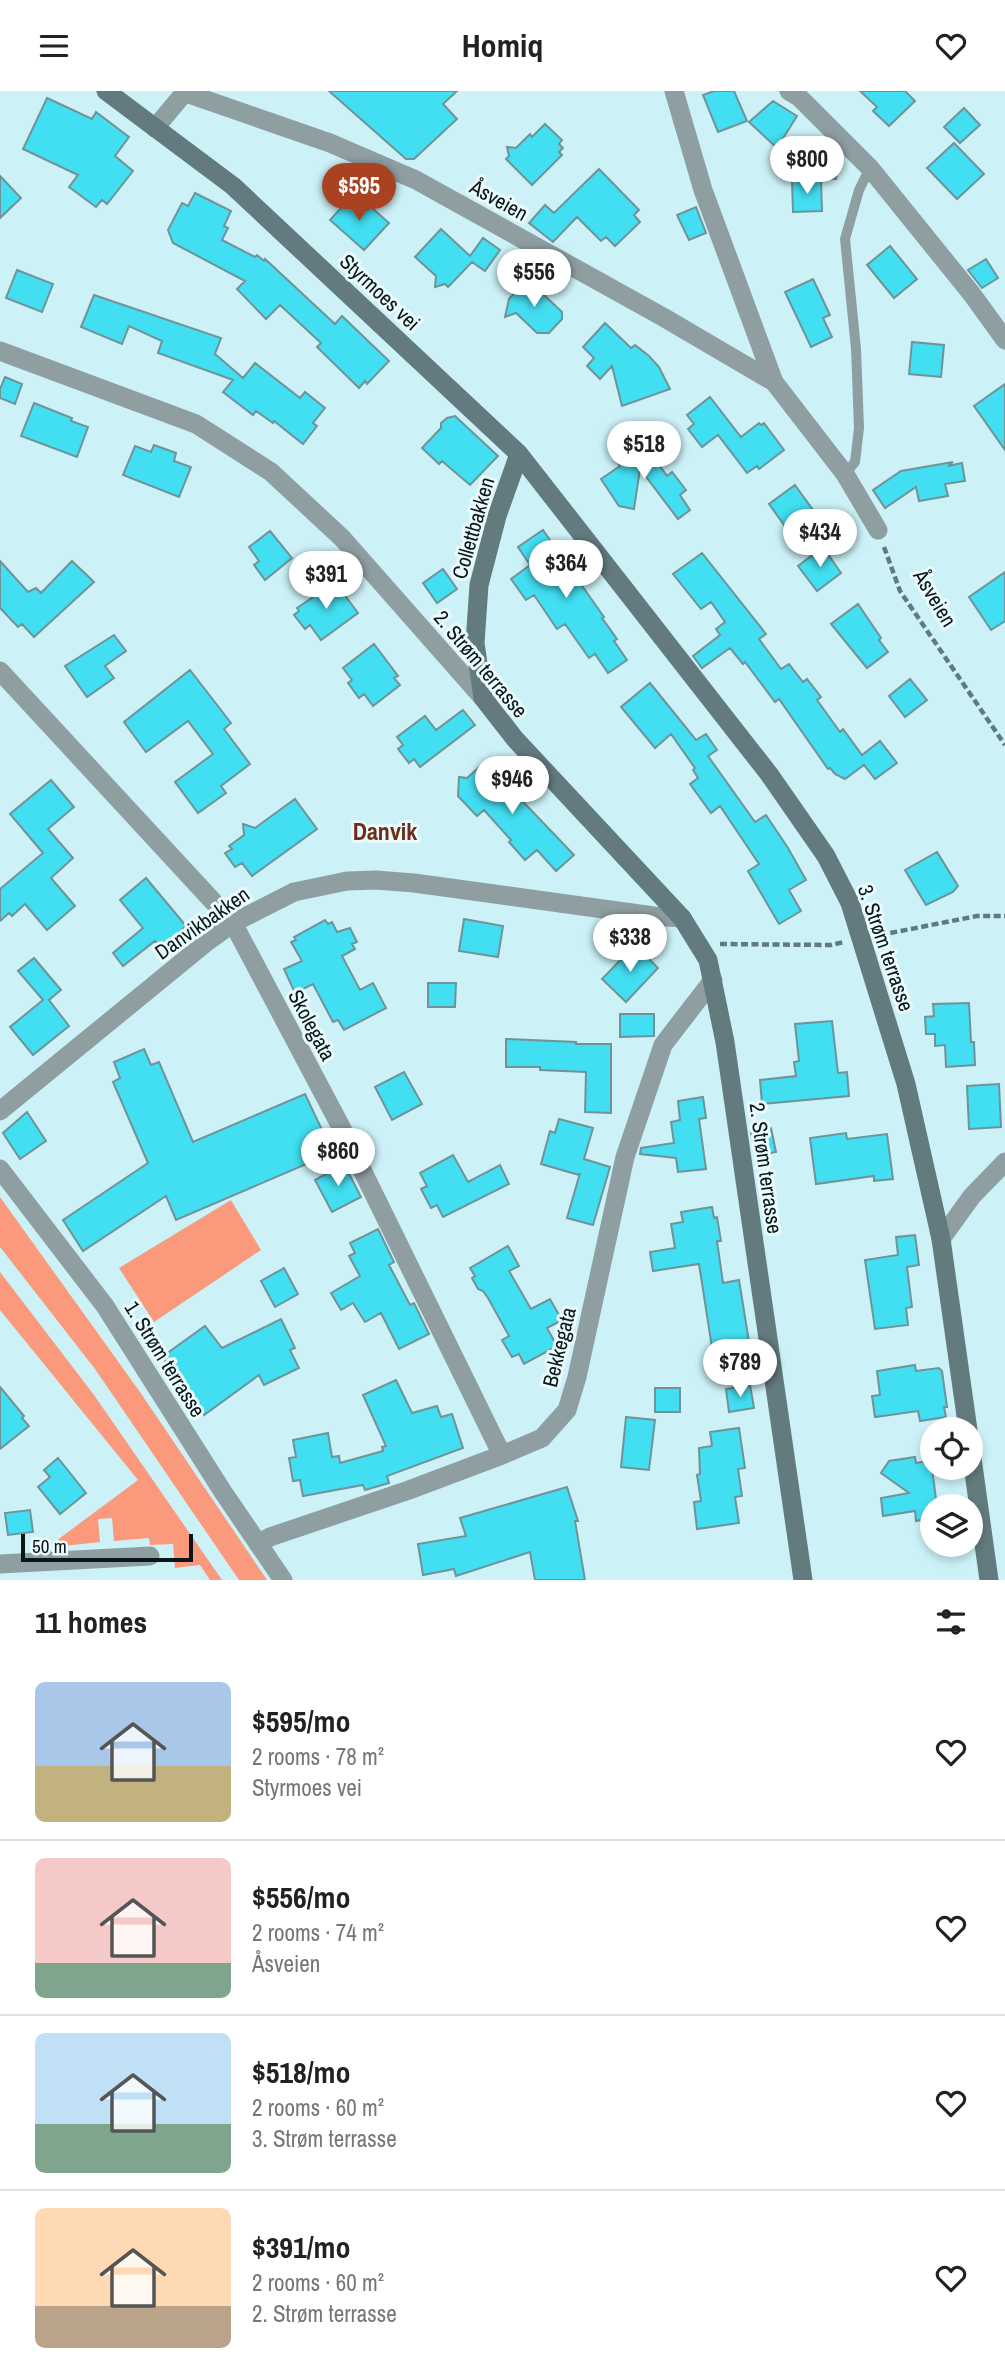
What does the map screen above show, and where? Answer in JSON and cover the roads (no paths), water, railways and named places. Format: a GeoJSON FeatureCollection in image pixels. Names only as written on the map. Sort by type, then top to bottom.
{"type":"FeatureCollection","features":[{"type":"Feature","properties":{"kind":"main road","name":"Styrmoes vei"},"geometry":{"type":"LineString","coordinates":[[106,91],[233,186],[519,454]]}},
{"type":"Feature","properties":{"kind":"main road","name":"Collettbakken"},"geometry":{"type":"LineString","coordinates":[[483,698],[475,643],[479,585],[497,516],[519,454]]}},
{"type":"Feature","properties":{"kind":"main road","name":"3. Strøm terrasse"},"geometry":{"type":"LineString","coordinates":[[519,454],[769,774],[826,856],[868,938],[906,1084],[941,1239],[966,1417]]}},
{"type":"Feature","properties":{"kind":"main road","name":"2. Strøm terrasse"},"geometry":{"type":"LineString","coordinates":[[483,698],[515,739],[682,918],[708,960],[725,1042],[803,1580]]}},
{"type":"Feature","properties":{"kind":"main road"},"geometry":{"type":"LineString","coordinates":[[975,1480],[989,1580]]}},
{"type":"Feature","properties":{"kind":"street","name":"Åsveien"},"geometry":{"type":"LineString","coordinates":[[674,91],[703,190],[774,382],[845,474],[878,530]]}},
{"type":"Feature","properties":{"kind":"street"},"geometry":{"type":"LineString","coordinates":[[789,91],[799,97],[870,168],[971,293],[1005,340]]}},
{"type":"Feature","properties":{"kind":"street"},"geometry":{"type":"LineString","coordinates":[[155,128],[186,92]]}},
{"type":"Feature","properties":{"kind":"street","name":"Åsveien"},"geometry":{"type":"LineString","coordinates":[[186,92],[330,143],[416,180],[774,382]]}},
{"type":"Feature","properties":{"kind":"street","name":"2. Strøm terrasse"},"geometry":{"type":"LineString","coordinates":[[0,351],[196,423],[271,472],[342,538],[483,698]]}},
{"type":"Feature","properties":{"kind":"street","name":"Skolegata"},"geometry":{"type":"LineString","coordinates":[[0,671],[233,923],[340,1125],[502,1455]]}},
{"type":"Feature","properties":{"kind":"street","name":"Danvikbakken"},"geometry":{"type":"LineString","coordinates":[[0,1111],[233,923],[294,892],[324,884],[376,880],[682,918]]}},
{"type":"Feature","properties":{"kind":"street","name":"Bekkegata"},"geometry":{"type":"LineString","coordinates":[[258,1544],[270,1537],[502,1455],[541,1438],[567,1410],[577,1377],[629,1145],[663,1045],[713,980]]}},
{"type":"Feature","properties":{"kind":"street"},"geometry":{"type":"LineString","coordinates":[[941,1239],[972,1196],[1005,1161]]}},
{"type":"Feature","properties":{"kind":"street","name":"1. Strøm terrasse"},"geometry":{"type":"LineString","coordinates":[[0,1169],[105,1306],[283,1580]]}},
{"type":"Feature","properties":{"kind":"street"},"geometry":{"type":"LineString","coordinates":[[0,1564],[21,1572],[150,1556]]}},
{"type":"Feature","properties":{"kind":"lane"},"geometry":{"type":"LineString","coordinates":[[845,474],[855,462],[859,428],[856,349],[845,239],[859,190],[870,168]]}},
{"type":"Feature","properties":{"kind":"district","name":"Danvik"},"geometry":{"type":"Point","coordinates":[385,831]}}]}
